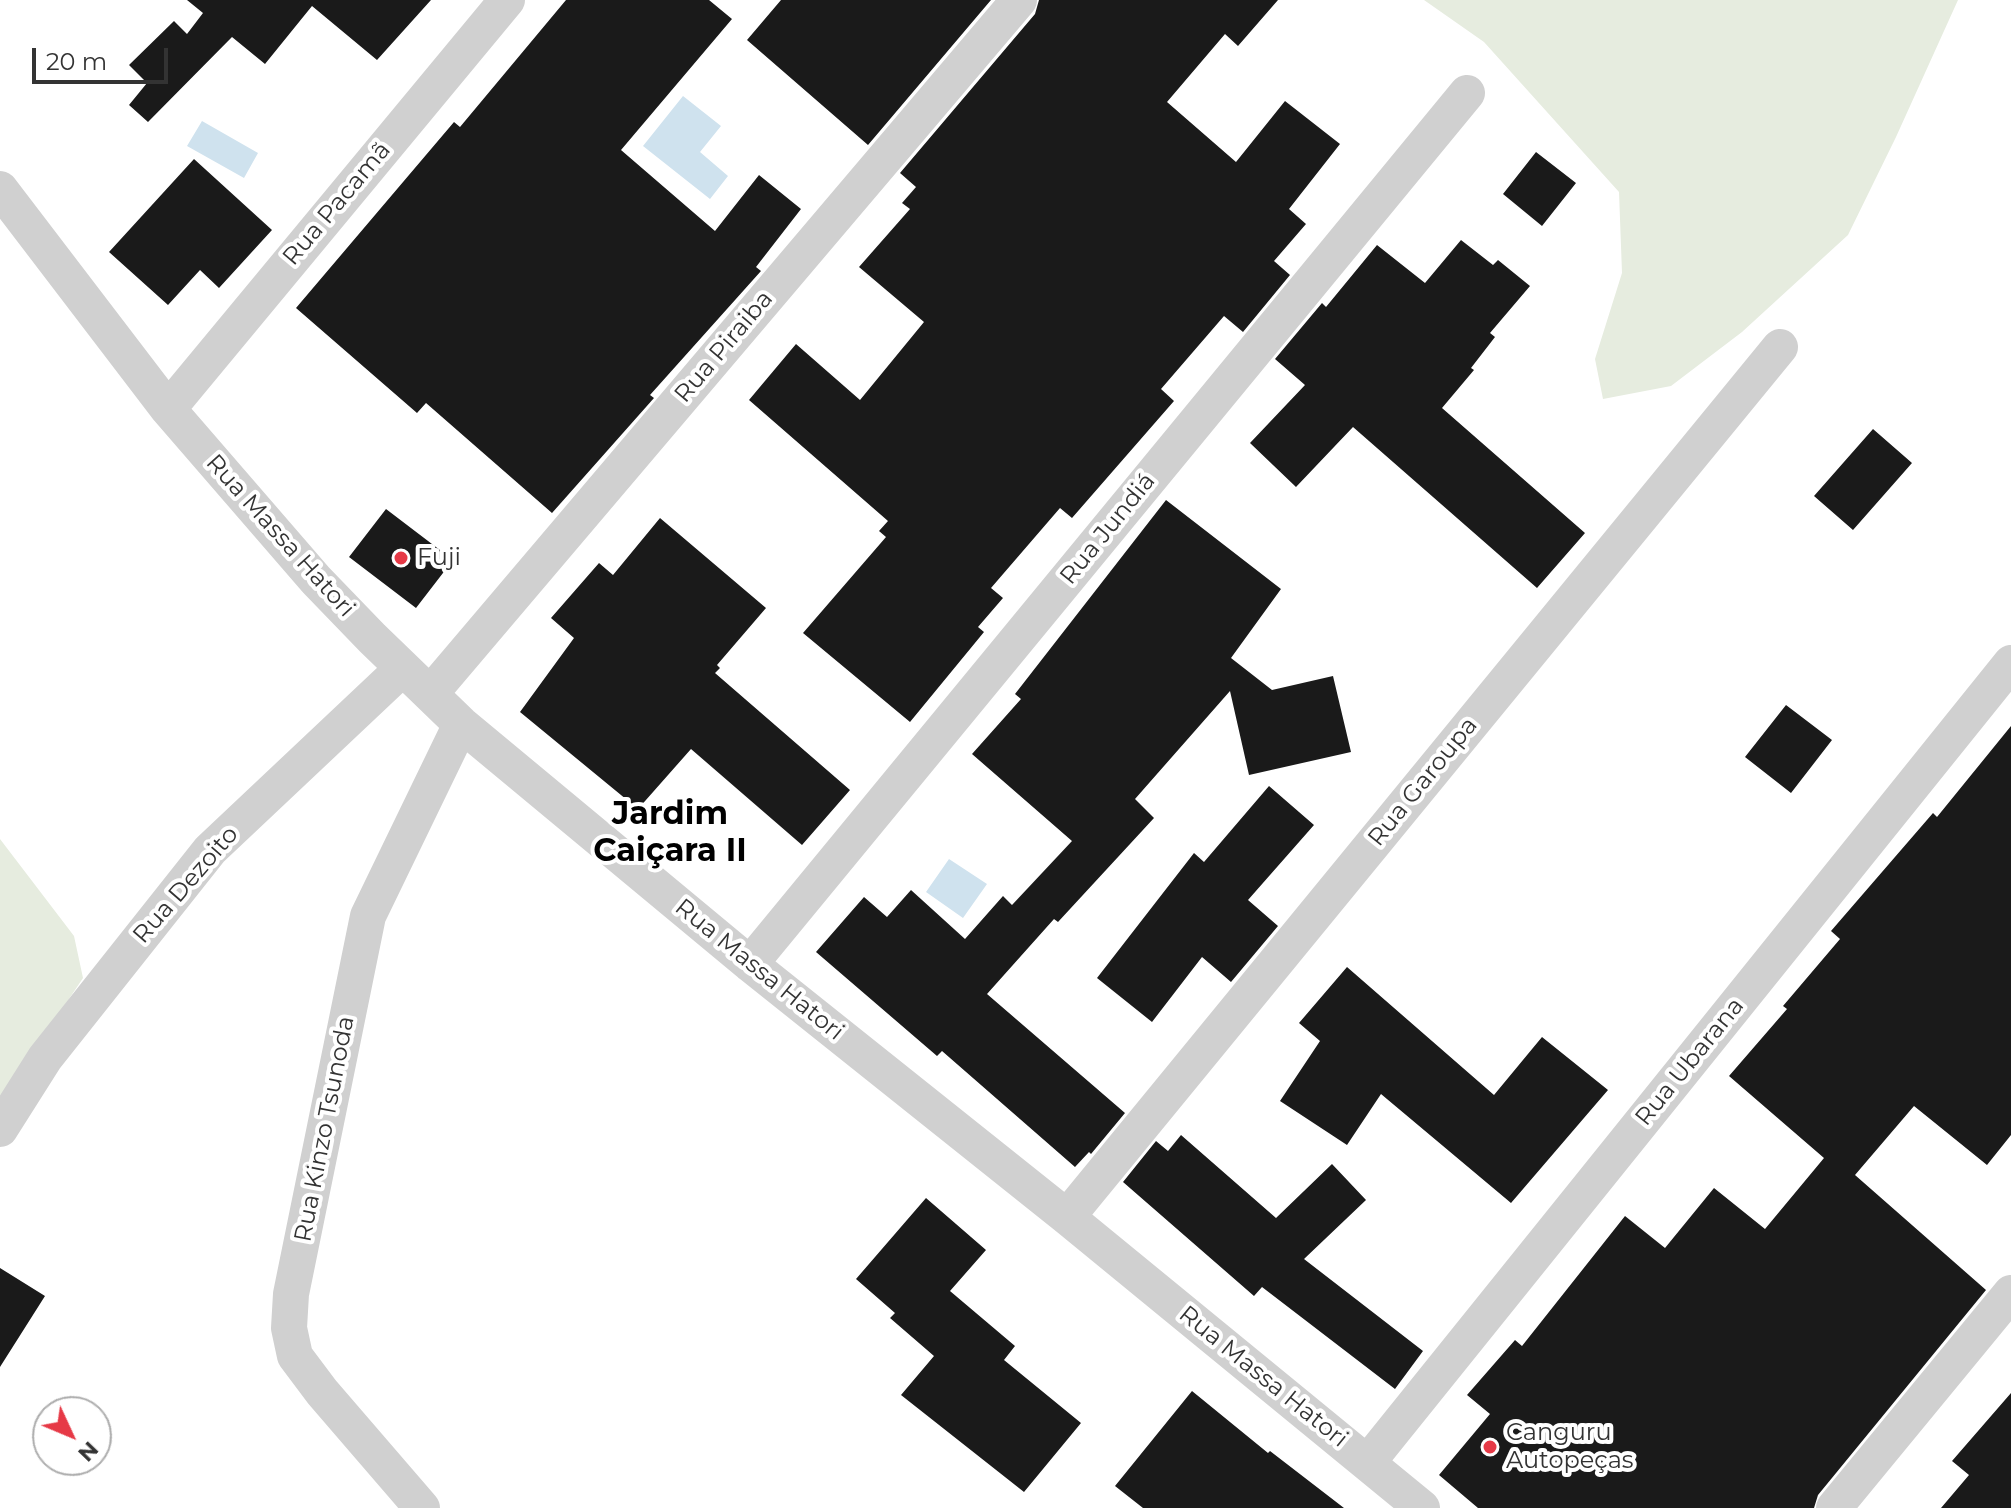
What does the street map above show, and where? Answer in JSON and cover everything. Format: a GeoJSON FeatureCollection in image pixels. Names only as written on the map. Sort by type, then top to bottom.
{"type":"FeatureCollection","features":[{"type":"Feature","properties":{"kind":"street","name":"Rua Pacamã"},"geometry":{"type":"LineString","coordinates":[[168,409],[507,0]]}},
{"type":"Feature","properties":{"kind":"street","name":"Rua Piraiba"},"geometry":{"type":"LineString","coordinates":[[430,694],[1019,0]]}},
{"type":"Feature","properties":{"kind":"street","name":"Rua Jundiá"},"geometry":{"type":"LineString","coordinates":[[750,964],[1467,93]]}},
{"type":"Feature","properties":{"kind":"street","name":"Rua Massa Hatori"},"geometry":{"type":"LineString","coordinates":[[0,189],[168,409],[316,580],[461,724],[750,964],[1067,1217],[1422,1508]]}},
{"type":"Feature","properties":{"kind":"street","name":"Rua Garoupa"},"geometry":{"type":"LineString","coordinates":[[1067,1217],[1780,347]]}},
{"type":"Feature","properties":{"kind":"street","name":"Rua Ubarana"},"geometry":{"type":"LineString","coordinates":[[1368,1462],[2011,663]]}},
{"type":"Feature","properties":{"kind":"street","name":"Rua Dezoito"},"geometry":{"type":"LineString","coordinates":[[0,1129],[45,1058],[210,850],[403,668]]}},
{"type":"Feature","properties":{"kind":"street","name":"Rua Kinzo Tsunoda"},"geometry":{"type":"LineString","coordinates":[[422,1508],[295,1356],[289,1328],[291,1294],[368,916],[461,724]]}},
{"type":"Feature","properties":{"kind":"street"},"geometry":{"type":"LineString","coordinates":[[1834,1508],[2011,1293]]}},
{"type":"Feature","properties":{"kind":"shaded area"},"geometry":{"type":"Polygon","coordinates":[[[1424,0],[1958,0],[1848,235],[1742,332],[1671,386],[1603,399],[1595,359],[1622,273],[1619,192],[1484,42],[1424,0]]]}},
{"type":"Feature","properties":{"kind":"shaded area"},"geometry":{"type":"Polygon","coordinates":[[[0,839],[74,936],[83,978],[0,1102],[0,839]]]}},
{"type":"Feature","properties":{"kind":"water"},"geometry":{"type":"Polygon","coordinates":[[[683,96],[721,126],[700,152],[728,176],[710,199],[643,146],[683,96]]]}},
{"type":"Feature","properties":{"kind":"water"},"geometry":{"type":"Polygon","coordinates":[[[202,121],[258,153],[244,178],[187,146],[202,121]]]}},
{"type":"Feature","properties":{"kind":"water"},"geometry":{"type":"Polygon","coordinates":[[[949,859],[987,884],[963,918],[926,892],[949,859]]]}},
{"type":"Feature","properties":{"kind":"building"},"geometry":{"type":"Polygon","coordinates":[[[187,0],[431,0],[377,60],[312,6],[265,64],[232,37],[148,122],[129,105],[147,83],[129,65],[174,21],[187,34],[203,13],[187,0]]]}},
{"type":"Feature","properties":{"kind":"building"},"geometry":{"type":"Polygon","coordinates":[[[566,0],[709,0],[732,19],[621,150],[715,231],[759,175],[801,209],[756,267],[761,271],[650,395],[654,398],[552,513],[426,403],[417,413],[296,308],[454,122],[460,127],[566,0]]]}},
{"type":"Feature","properties":{"kind":"building"},"geometry":{"type":"Polygon","coordinates":[[[781,0],[991,0],[868,145],[747,40],[781,0]]]}},
{"type":"Feature","properties":{"kind":"building"},"geometry":{"type":"Polygon","coordinates":[[[1039,0],[1278,0],[1238,46],[1225,34],[1167,102],[1236,162],[1285,101],[1340,144],[1289,209],[1306,224],[1274,261],[1290,275],[1243,332],[1224,316],[1161,389],[1174,401],[1072,518],[1060,508],[991,588],[1003,598],[978,627],[984,632],[910,722],[803,633],[886,537],[879,531],[888,521],[749,400],[796,344],[860,400],[924,322],[859,267],[910,209],[902,203],[916,187],[900,173],[1035,14],[1039,0]]]}},
{"type":"Feature","properties":{"kind":"building"},"geometry":{"type":"Polygon","coordinates":[[[1536,152],[1576,183],[1542,226],[1503,194],[1536,152]]]}},
{"type":"Feature","properties":{"kind":"building"},"geometry":{"type":"Polygon","coordinates":[[[194,159],[272,230],[219,288],[200,270],[168,305],[109,252],[194,159]]]}},
{"type":"Feature","properties":{"kind":"building"},"geometry":{"type":"Polygon","coordinates":[[[1461,240],[1493,265],[1498,260],[1530,286],[1490,333],[1495,337],[1471,368],[1474,370],[1442,408],[1585,533],[1537,588],[1353,427],[1296,487],[1250,443],[1305,385],[1275,359],[1322,303],[1326,307],[1377,245],[1425,283],[1461,240]]]}},
{"type":"Feature","properties":{"kind":"building"},"geometry":{"type":"Polygon","coordinates":[[[1873,429],[1912,463],[1853,530],[1814,496],[1873,429]]]}},
{"type":"Feature","properties":{"kind":"building"},"geometry":{"type":"Polygon","coordinates":[[[1166,500],[1281,589],[1231,658],[1272,690],[1333,676],[1351,752],[1249,775],[1230,691],[1135,799],[1154,818],[1058,922],[1054,919],[987,994],[1125,1113],[1091,1154],[1089,1152],[1075,1167],[942,1051],[937,1056],[816,952],[864,897],[887,917],[911,890],[965,939],[1003,896],[1012,905],[1072,841],[972,754],[1021,699],[1015,694],[1166,500]]]}},
{"type":"Feature","properties":{"kind":"building","name":"Fuji"},"geometry":{"type":"Polygon","coordinates":[[[386,509],[453,560],[416,608],[349,557],[386,509]]]}},
{"type":"Feature","properties":{"kind":"building"},"geometry":{"type":"Polygon","coordinates":[[[660,518],[766,608],[717,665],[720,668],[715,673],[850,790],[802,845],[691,749],[638,809],[520,712],[574,638],[551,618],[599,563],[613,575],[660,518]]]}},
{"type":"Feature","properties":{"kind":"building"},"geometry":{"type":"Polygon","coordinates":[[[1786,705],[1832,740],[1791,793],[1745,757],[1786,705]]]}},
{"type":"Feature","properties":{"kind":"building"},"geometry":{"type":"Polygon","coordinates":[[[2011,726],[2011,1135],[1987,1165],[1914,1106],[1855,1175],[1986,1290],[1818,1495],[1814,1508],[1478,1508],[1439,1475],[1490,1414],[1467,1395],[1515,1340],[1522,1346],[1625,1216],[1665,1248],[1714,1188],[1765,1229],[1824,1158],[1729,1076],[1787,1009],[1783,1006],[1840,939],[1831,931],[1933,813],[1937,817],[2011,726]]]}},
{"type":"Feature","properties":{"kind":"building"},"geometry":{"type":"Polygon","coordinates":[[[1269,786],[1314,825],[1248,900],[1278,926],[1231,982],[1202,957],[1152,1022],[1097,978],[1194,853],[1204,862],[1269,786]]]}},
{"type":"Feature","properties":{"kind":"building"},"geometry":{"type":"Polygon","coordinates":[[[1347,967],[1494,1095],[1542,1037],[1608,1090],[1511,1203],[1381,1094],[1347,1145],[1280,1101],[1320,1041],[1299,1023],[1347,967]]]}},
{"type":"Feature","properties":{"kind":"building"},"geometry":{"type":"Polygon","coordinates":[[[1181,1135],[1276,1218],[1332,1164],[1366,1200],[1304,1259],[1423,1351],[1395,1389],[1262,1287],[1254,1296],[1123,1182],[1156,1141],[1168,1151],[1181,1135]]]}},
{"type":"Feature","properties":{"kind":"building"},"geometry":{"type":"Polygon","coordinates":[[[926,1198],[986,1250],[950,1291],[1015,1346],[1004,1360],[1081,1423],[1024,1492],[901,1395],[934,1356],[890,1318],[895,1313],[856,1279],[926,1198]]]}},
{"type":"Feature","properties":{"kind":"building"},"geometry":{"type":"Polygon","coordinates":[[[0,1268],[45,1296],[0,1367],[0,1268]]]}},
{"type":"Feature","properties":{"kind":"building"},"geometry":{"type":"Polygon","coordinates":[[[1192,1391],[1268,1453],[1270,1451],[1344,1508],[1143,1508],[1115,1486],[1192,1391]]]}},
{"type":"Feature","properties":{"kind":"building"},"geometry":{"type":"Polygon","coordinates":[[[2011,1393],[2011,1508],[1941,1508],[1969,1475],[1952,1461],[2011,1393]]]}},
{"type":"Feature","properties":{"kind":"place","name":"Fuji"},"geometry":{"type":"Point","coordinates":[401,558]}},
{"type":"Feature","properties":{"kind":"place","name":"Canguru Autopeças"},"geometry":{"type":"Point","coordinates":[1490,1447]}},
{"type":"Feature","properties":{"kind":"district","name":"Jardim Caiçara II"},"geometry":{"type":"Point","coordinates":[670,834]}}]}
